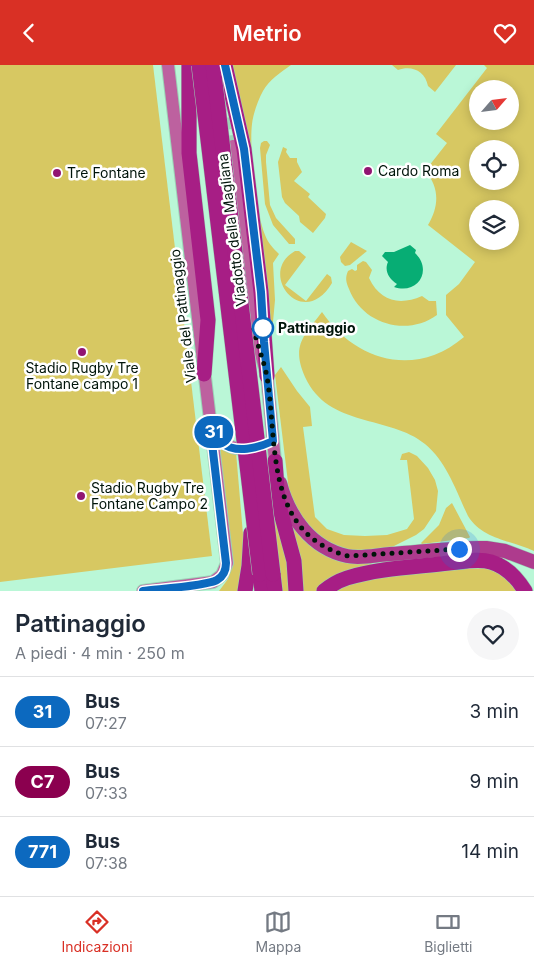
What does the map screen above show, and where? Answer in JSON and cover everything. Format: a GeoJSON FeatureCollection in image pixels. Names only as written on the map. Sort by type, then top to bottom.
{"type":"FeatureCollection","features":[{"type":"Feature","properties":{"kind":"highway"},"geometry":{"type":"LineString","coordinates":[[189,65],[189,153],[208,327],[204,374]]}},
{"type":"Feature","properties":{"kind":"highway","name":"Viadotto della Magliana"},"geometry":{"type":"LineString","coordinates":[[199,65],[252,509],[256,580]]}},
{"type":"Feature","properties":{"kind":"highway","name":"Viadotto della Magliana"},"geometry":{"type":"LineString","coordinates":[[213,65],[256,580]]}},
{"type":"Feature","properties":{"kind":"highway"},"geometry":{"type":"LineString","coordinates":[[225,65],[244,149],[261,292],[266,376]]}},
{"type":"Feature","properties":{"kind":"highway"},"geometry":{"type":"LineString","coordinates":[[275,461],[278,502],[294,561],[296,591]]}},
{"type":"Feature","properties":{"kind":"highway"},"geometry":{"type":"LineString","coordinates":[[324,591],[340,581],[366,574],[477,560],[494,563],[505,569],[525,591]]}},
{"type":"Feature","properties":{"kind":"highway"},"geometry":{"type":"LineString","coordinates":[[256,580],[262,591]]}},
{"type":"Feature","properties":{"kind":"highway"},"geometry":{"type":"LineString","coordinates":[[256,580],[275,591]]}},
{"type":"Feature","properties":{"kind":"main road","name":"Viale del Pattinaggio"},"geometry":{"type":"LineString","coordinates":[[143,591],[213,582],[222,575],[226,563],[169,66]]}},
{"type":"Feature","properties":{"kind":"main road"},"geometry":{"type":"LineString","coordinates":[[233,147],[254,329],[266,376],[275,461],[284,495],[293,515],[312,538],[337,553],[360,557],[486,548],[505,551],[534,562]]}},
{"type":"Feature","properties":{"kind":"main road"},"geometry":{"type":"LineString","coordinates":[[210,426],[218,440],[229,447],[252,448],[273,441]]}},
{"type":"Feature","properties":{"kind":"shaded area"},"geometry":{"type":"Polygon","coordinates":[[[0,65],[153,65],[212,556],[0,582],[0,65]]]}},
{"type":"Feature","properties":{"kind":"shaded area"},"geometry":{"type":"Polygon","coordinates":[[[227,65],[291,65],[268,83],[261,95],[253,116],[251,135],[256,197],[262,225],[266,238],[279,254],[273,263],[275,300],[273,322],[269,323],[227,65]]]}},
{"type":"Feature","properties":{"kind":"shaded area"},"geometry":{"type":"Polygon","coordinates":[[[392,65],[456,65],[435,92],[428,86],[421,73],[408,68],[398,70],[392,65]]]}},
{"type":"Feature","properties":{"kind":"shaded area"},"geometry":{"type":"Polygon","coordinates":[[[484,65],[534,65],[534,551],[489,535],[474,524],[468,516],[445,468],[433,451],[425,444],[395,428],[360,419],[329,405],[315,393],[305,377],[299,357],[299,349],[305,335],[322,312],[336,329],[352,343],[369,353],[388,359],[407,360],[426,357],[446,350],[464,337],[446,315],[446,295],[459,284],[475,262],[428,225],[436,204],[436,197],[433,184],[425,171],[447,143],[436,134],[469,91],[469,130],[519,130],[519,80],[478,80],[487,68],[484,65]]]}},
{"type":"Feature","properties":{"kind":"shaded area"},"geometry":{"type":"Polygon","coordinates":[[[267,141],[270,145],[266,155],[266,162],[270,205],[276,218],[295,239],[295,244],[289,244],[273,225],[265,204],[260,148],[261,143],[267,141]]]}},
{"type":"Feature","properties":{"kind":"shaded area"},"geometry":{"type":"Polygon","coordinates":[[[283,147],[287,149],[286,152],[290,158],[297,158],[302,172],[294,181],[310,194],[308,197],[326,214],[313,233],[300,222],[299,216],[285,203],[282,197],[278,162],[283,147]]]}},
{"type":"Feature","properties":{"kind":"shaded area"},"geometry":{"type":"Polygon","coordinates":[[[351,242],[367,251],[350,265],[345,266],[341,262],[340,257],[351,242]]]}},
{"type":"Feature","properties":{"kind":"shaded area"},"geometry":{"type":"Polygon","coordinates":[[[410,245],[416,250],[415,253],[423,267],[423,273],[416,284],[410,287],[403,289],[394,287],[397,284],[388,275],[388,262],[382,256],[385,252],[394,252],[410,245]]]}},
{"type":"Feature","properties":{"kind":"shaded area"},"geometry":{"type":"Polygon","coordinates":[[[295,251],[299,251],[306,257],[285,285],[306,301],[327,274],[331,277],[332,283],[320,297],[308,302],[297,300],[288,294],[282,284],[280,272],[284,261],[295,251]]]}},
{"type":"Feature","properties":{"kind":"shaded area"},"geometry":{"type":"Polygon","coordinates":[[[363,261],[372,270],[369,278],[379,292],[398,301],[406,301],[422,296],[429,301],[436,301],[437,315],[425,322],[399,326],[375,318],[364,311],[355,301],[346,278],[348,271],[352,269],[357,270],[357,265],[363,261]]]}},
{"type":"Feature","properties":{"kind":"shaded area"},"geometry":{"type":"Polygon","coordinates":[[[281,367],[310,407],[312,426],[303,427],[315,517],[327,529],[344,535],[387,535],[407,529],[414,519],[407,460],[400,460],[402,454],[409,452],[417,456],[428,468],[435,480],[438,491],[436,511],[424,529],[390,548],[356,552],[347,551],[315,535],[290,499],[275,375],[281,367]]]}},
{"type":"Feature","properties":{"kind":"shaded area"},"geometry":{"type":"Polygon","coordinates":[[[218,447],[236,452],[245,558],[240,591],[219,591],[228,579],[232,563],[218,447]]]}},
{"type":"Feature","properties":{"kind":"shaded area"},"geometry":{"type":"Polygon","coordinates":[[[452,503],[470,537],[422,544],[439,525],[446,508],[452,503]]]}},
{"type":"Feature","properties":{"kind":"shaded area"},"geometry":{"type":"Polygon","coordinates":[[[271,506],[276,511],[293,591],[281,591],[271,506]]]}},
{"type":"Feature","properties":{"kind":"shaded area"},"geometry":{"type":"Polygon","coordinates":[[[289,519],[302,536],[371,561],[372,567],[324,585],[316,591],[300,591],[289,519]]]}},
{"type":"Feature","properties":{"kind":"shaded area"},"geometry":{"type":"Polygon","coordinates":[[[487,568],[507,578],[518,591],[331,591],[351,582],[424,571],[487,568]]]}},
{"type":"Feature","properties":{"kind":"tunnel"},"geometry":{"type":"LineString","coordinates":[[222,82],[233,146]]}},
{"type":"Feature","properties":{"kind":"bus line","name":"31"},"geometry":{"type":"LineString","coordinates":[[143,591],[211,583],[221,577],[225,571],[226,563],[210,426],[218,440],[229,447],[252,448],[273,441],[261,292],[244,149],[225,65]]}},
{"type":"Feature","properties":{"kind":"place","name":"Cardo Roma"},"geometry":{"type":"Point","coordinates":[368,171]}},
{"type":"Feature","properties":{"kind":"place","name":"Tre Fontane"},"geometry":{"type":"Point","coordinates":[57,173]}},
{"type":"Feature","properties":{"kind":"place","name":"Pattinaggio"},"geometry":{"type":"Point","coordinates":[263,328]}},
{"type":"Feature","properties":{"kind":"place","name":"Stadio Rugby Tre Fontane campo 1"},"geometry":{"type":"Point","coordinates":[82,352]}},
{"type":"Feature","properties":{"kind":"place","name":"Stadio Rugby Tre Fontane Campo 2"},"geometry":{"type":"Point","coordinates":[81,496]}},
{"type":"Feature","properties":{"kind":"route"},"geometry":{"type":"LineString","coordinates":[[263,328],[254,329],[266,376],[275,461],[287,504],[305,531],[321,545],[348,556],[360,557],[459,549]]}}]}
